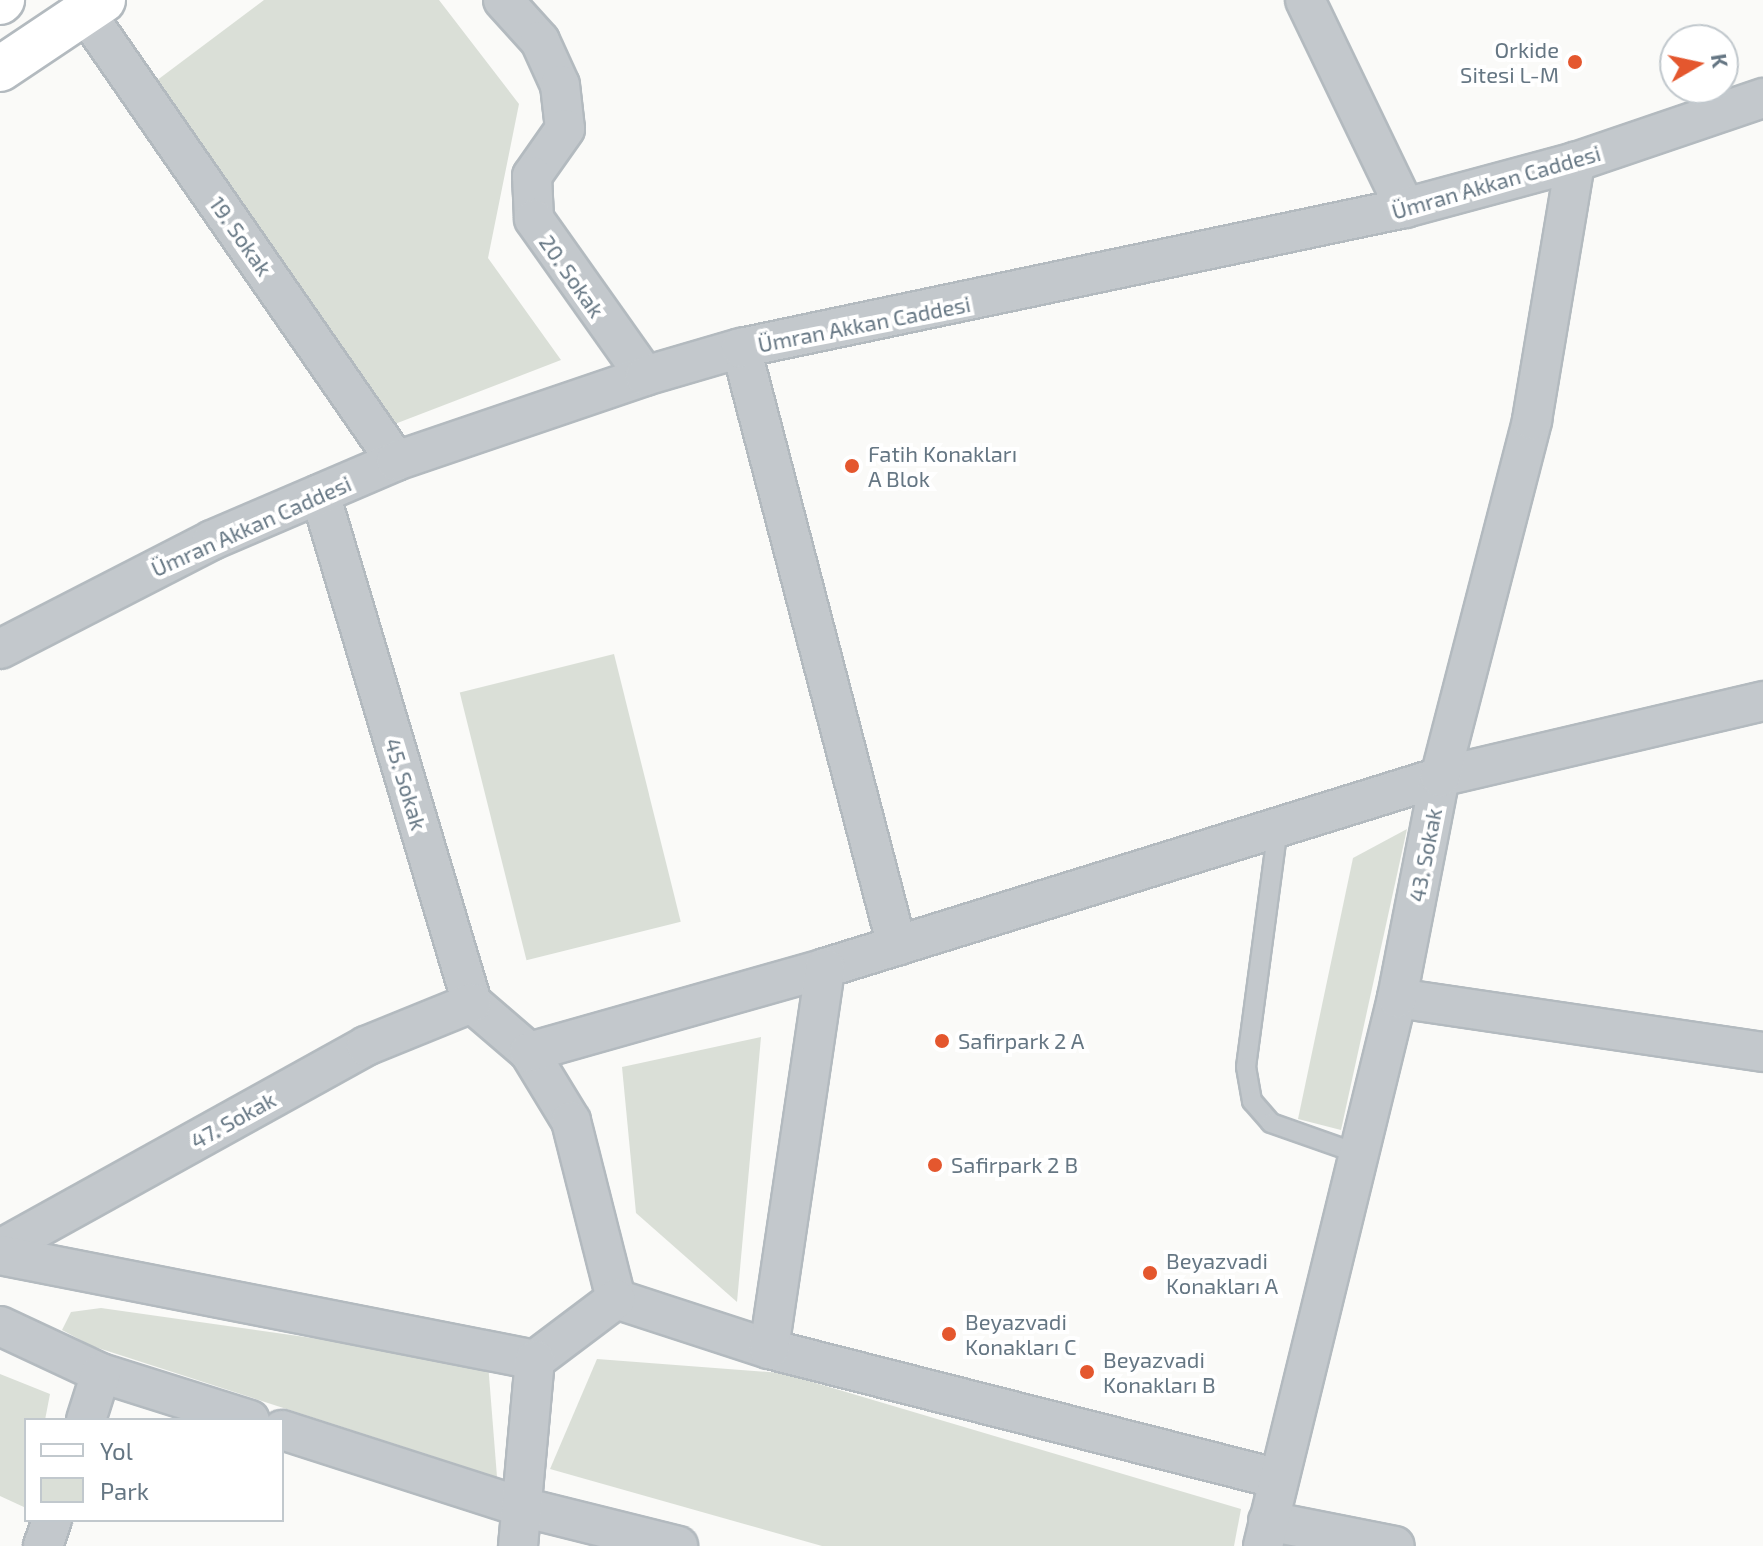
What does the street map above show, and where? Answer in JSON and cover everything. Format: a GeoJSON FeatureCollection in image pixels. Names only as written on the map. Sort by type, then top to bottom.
{"type":"FeatureCollection","features":[{"type":"Feature","properties":{"kind":"main road"},"geometry":{"type":"LineString","coordinates":[[0,69],[94,6]]}},
{"type":"Feature","properties":{"kind":"street","name":"20. Sokak"},"geometry":{"type":"LineString","coordinates":[[503,0],[540,41],[560,85],[565,129],[532,176],[534,219],[645,376]]}},
{"type":"Feature","properties":{"kind":"street"},"geometry":{"type":"LineString","coordinates":[[1305,0],[1405,208]]}},
{"type":"Feature","properties":{"kind":"street","name":"19. Sokak"},"geometry":{"type":"LineString","coordinates":[[94,6],[396,461]]}},
{"type":"Feature","properties":{"kind":"street","name":"Ümran Akkan Caddesi"},"geometry":{"type":"LineString","coordinates":[[0,649],[320,494],[396,461],[645,376],[741,348],[1405,208],[1575,162],[1763,98]]}},
{"type":"Feature","properties":{"kind":"street","name":"43. Sokak"},"geometry":{"type":"LineString","coordinates":[[1266,1534],[1397,998],[1440,777],[1532,420],[1575,162]]}},
{"type":"Feature","properties":{"kind":"street"},"geometry":{"type":"LineString","coordinates":[[741,348],[897,946]]}},
{"type":"Feature","properties":{"kind":"street","name":"45. Sokak"},"geometry":{"type":"LineString","coordinates":[[320,494],[472,1003]]}},
{"type":"Feature","properties":{"kind":"street"},"geometry":{"type":"LineString","coordinates":[[529,1052],[825,968],[1440,777],[1763,701]]}},
{"type":"Feature","properties":{"kind":"street"},"geometry":{"type":"LineString","coordinates":[[769,1349],[825,968]]}},
{"type":"Feature","properties":{"kind":"street"},"geometry":{"type":"LineString","coordinates":[[1397,998],[1763,1052]]}},
{"type":"Feature","properties":{"kind":"street"},"geometry":{"type":"LineString","coordinates":[[472,1003],[529,1052],[571,1121],[616,1299]]}},
{"type":"Feature","properties":{"kind":"street","name":"47. Sokak"},"geometry":{"type":"LineString","coordinates":[[0,1252],[366,1046],[472,1003]]}},
{"type":"Feature","properties":{"kind":"street"},"geometry":{"type":"LineString","coordinates":[[0,1252],[535,1360]]}},
{"type":"Feature","properties":{"kind":"street"},"geometry":{"type":"LineString","coordinates":[[616,1299],[769,1349],[1279,1479]]}},
{"type":"Feature","properties":{"kind":"street"},"geometry":{"type":"LineString","coordinates":[[518,1546],[535,1360],[616,1299]]}},
{"type":"Feature","properties":{"kind":"street"},"geometry":{"type":"LineString","coordinates":[[0,1326],[101,1373],[244,1418]]}},
{"type":"Feature","properties":{"kind":"street"},"geometry":{"type":"LineString","coordinates":[[87,1418],[101,1373]]}},
{"type":"Feature","properties":{"kind":"street"},"geometry":{"type":"LineString","coordinates":[[284,1431],[522,1507],[678,1546]]}},
{"type":"Feature","properties":{"kind":"street"},"geometry":{"type":"LineString","coordinates":[[43,1546],[51,1522]]}},
{"type":"Feature","properties":{"kind":"street"},"geometry":{"type":"LineString","coordinates":[[1266,1534],[1395,1546]]}},
{"type":"Feature","properties":{"kind":"lane"},"geometry":{"type":"LineString","coordinates":[[1278,827],[1246,1067],[1252,1101],[1271,1123],[1359,1154]]}},
{"type":"Feature","properties":{"kind":"green space"},"geometry":{"type":"Polygon","coordinates":[[[264,0],[439,0],[519,104],[488,258],[561,360],[387,427],[148,87],[264,0]]]}},
{"type":"Feature","properties":{"kind":"green space"},"geometry":{"type":"Polygon","coordinates":[[[614,654],[681,922],[526,960],[460,692],[614,654]]]}},
{"type":"Feature","properties":{"kind":"green space"},"geometry":{"type":"Polygon","coordinates":[[[1407,829],[1341,1130],[1298,1119],[1353,858],[1407,829]]]}},
{"type":"Feature","properties":{"kind":"green space"},"geometry":{"type":"Polygon","coordinates":[[[761,1037],[737,1302],[636,1213],[622,1067],[761,1037]]]}},
{"type":"Feature","properties":{"kind":"green space"},"geometry":{"type":"Polygon","coordinates":[[[101,1308],[488,1363],[497,1477],[92,1346],[62,1330],[71,1312],[101,1308]]]}},
{"type":"Feature","properties":{"kind":"green space"},"geometry":{"type":"Polygon","coordinates":[[[597,1359],[782,1373],[1241,1509],[1234,1546],[822,1546],[550,1469],[597,1359]]]}},
{"type":"Feature","properties":{"kind":"green space"},"geometry":{"type":"Polygon","coordinates":[[[0,1374],[50,1394],[45,1418],[24,1418],[24,1507],[0,1496],[0,1374]]]}},
{"type":"Feature","properties":{"kind":"place","name":"Orkide Sitesi L-M"},"geometry":{"type":"Point","coordinates":[1575,62]}},
{"type":"Feature","properties":{"kind":"place","name":"Fatih Konakları A Blok"},"geometry":{"type":"Point","coordinates":[852,466]}},
{"type":"Feature","properties":{"kind":"place","name":"Safirpark 2 A"},"geometry":{"type":"Point","coordinates":[942,1041]}},
{"type":"Feature","properties":{"kind":"place","name":"Safirpark 2 B"},"geometry":{"type":"Point","coordinates":[935,1165]}},
{"type":"Feature","properties":{"kind":"place","name":"Beyazvadi Konakları A"},"geometry":{"type":"Point","coordinates":[1150,1273]}},
{"type":"Feature","properties":{"kind":"place","name":"Beyazvadi Konakları C"},"geometry":{"type":"Point","coordinates":[949,1334]}},
{"type":"Feature","properties":{"kind":"place","name":"Beyazvadi Konakları B"},"geometry":{"type":"Point","coordinates":[1087,1372]}}]}
